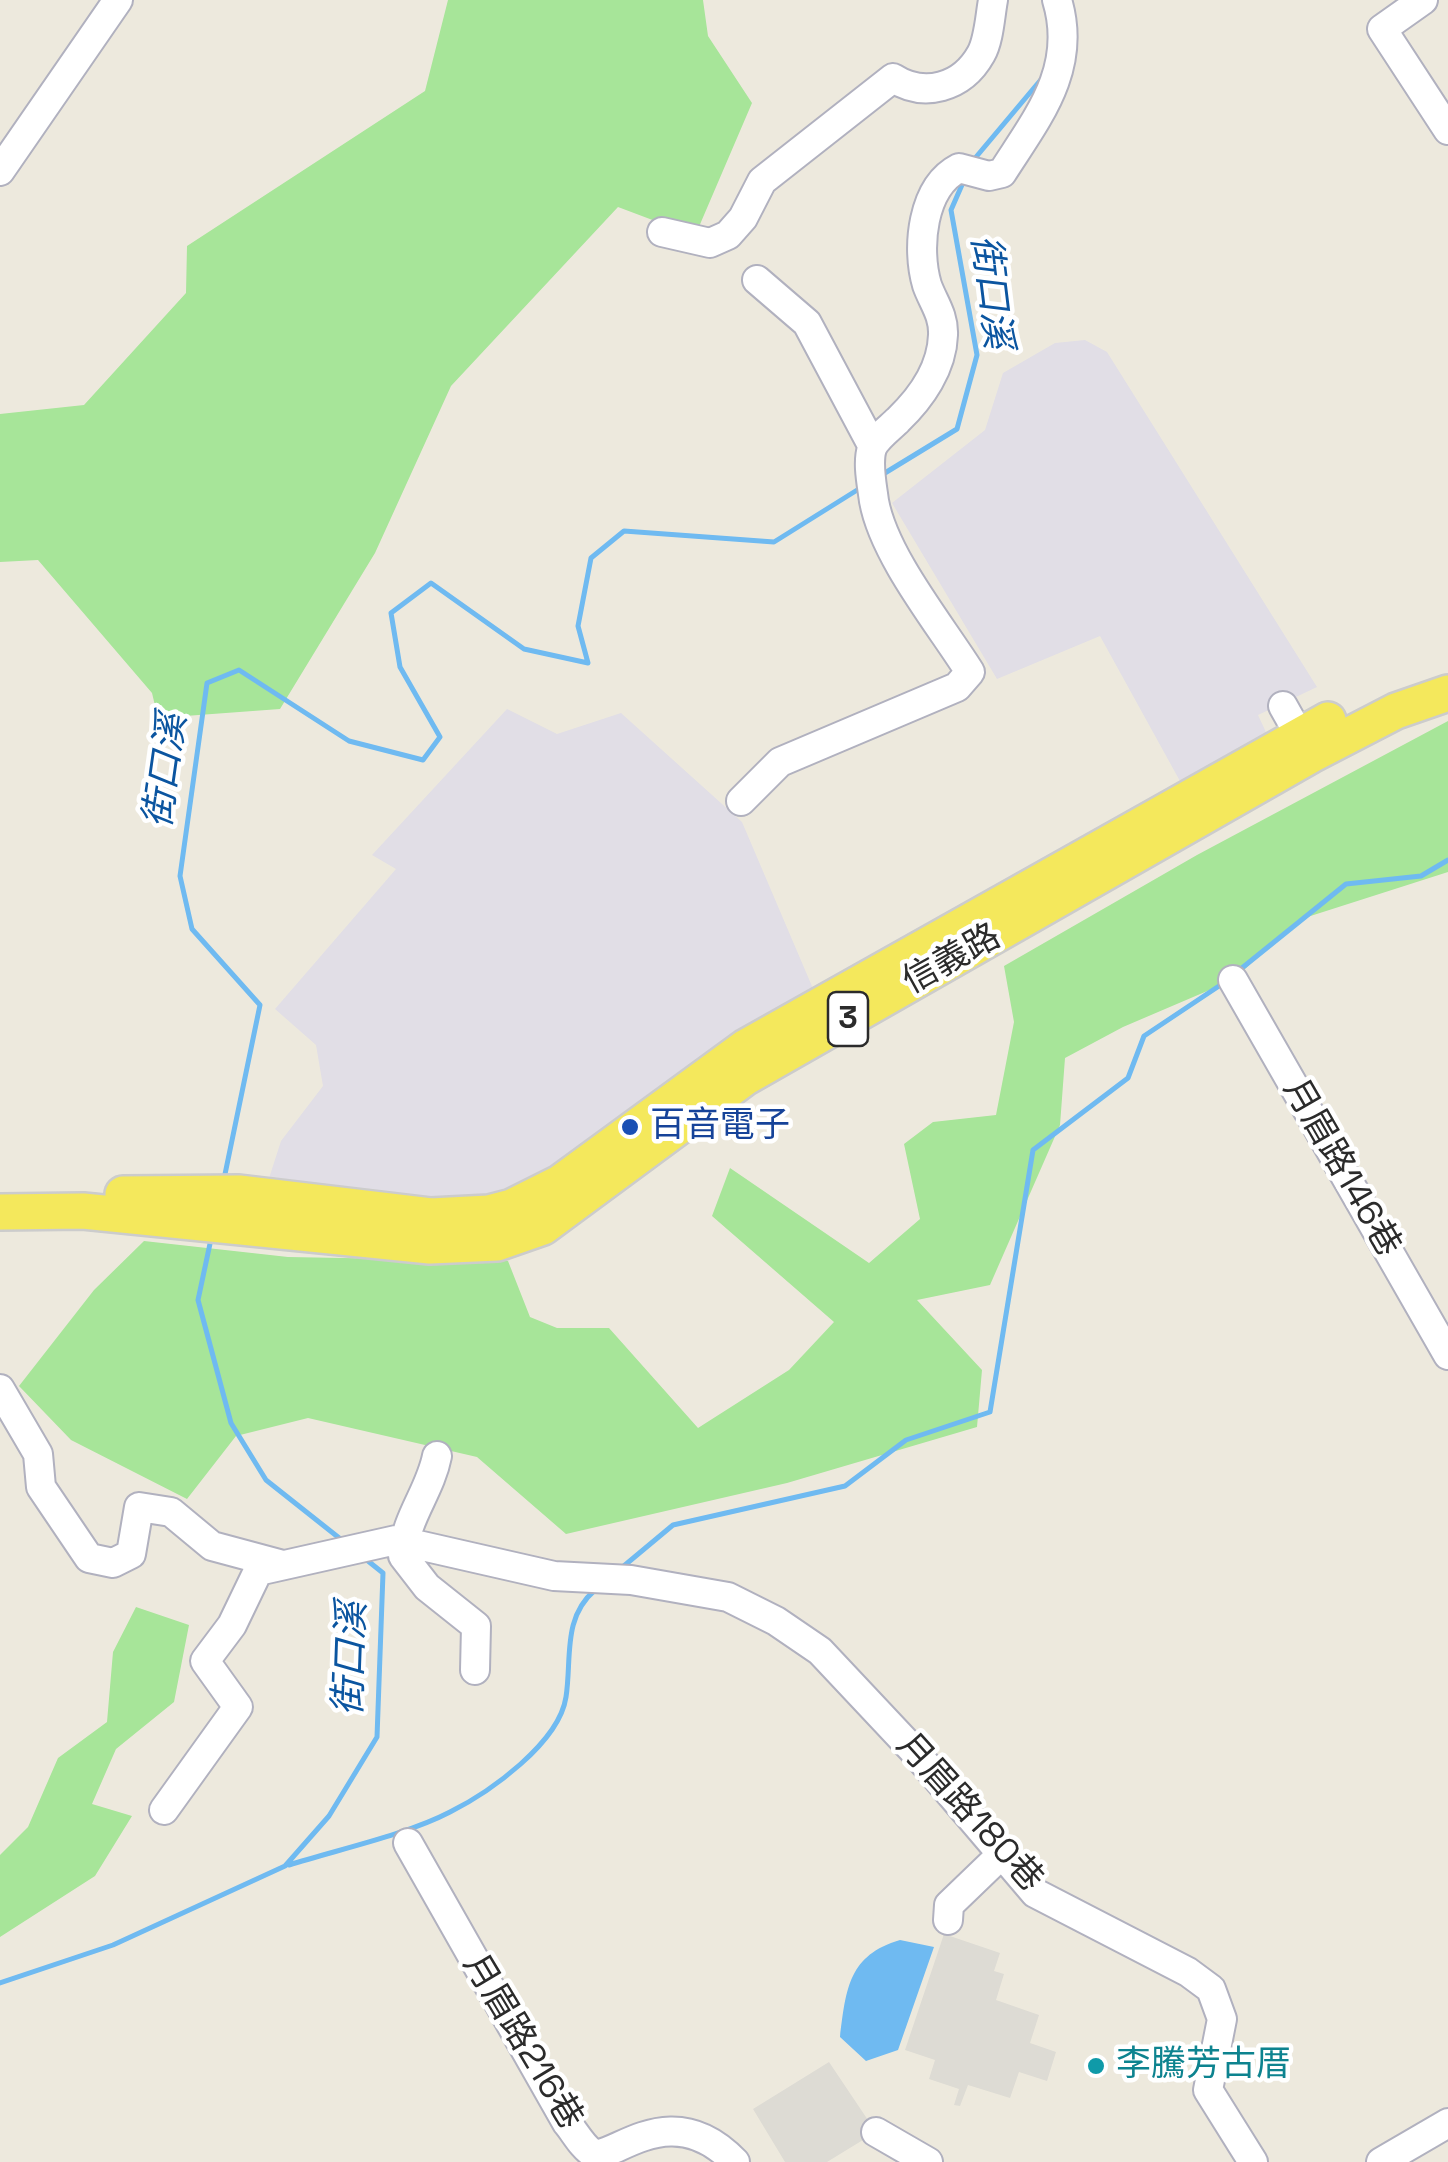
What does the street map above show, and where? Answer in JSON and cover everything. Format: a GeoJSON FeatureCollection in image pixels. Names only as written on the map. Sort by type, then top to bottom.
{"type":"FeatureCollection","features":[{"type":"Feature","properties":{"kind":"main road","name":"信義路"},"geometry":{"type":"LineString","coordinates":[[147,1206],[431,1216],[489,1213],[560,1182],[715,1082],[1298,732],[1448,667]]}},
{"type":"Feature","properties":{"kind":"main road","name":"信義路"},"geometry":{"type":"LineString","coordinates":[[1298,732],[1396,711],[1448,692]]}},
{"type":"Feature","properties":{"kind":"main road","name":"3"},"geometry":{"type":"LineString","coordinates":[[0,1192],[147,1206]]}},
{"type":"Feature","properties":{"kind":"main road","name":"3"},"geometry":{"type":"LineString","coordinates":[[0,1212],[147,1206]]}},
{"type":"Feature","properties":{"kind":"street"},"geometry":{"type":"LineString","coordinates":[[0,172],[118,0]]}},
{"type":"Feature","properties":{"kind":"street"},"geometry":{"type":"LineString","coordinates":[[662,232],[710,244],[728,235],[743,218],[762,181],[894,78],[910,89],[934,90],[951,84],[982,53],[993,0]]}},
{"type":"Feature","properties":{"kind":"street"},"geometry":{"type":"LineString","coordinates":[[872,469],[936,367],[943,334],[938,304],[928,286],[924,256],[928,207],[947,174],[1002,173],[1052,94],[1064,51],[1058,0]]}},
{"type":"Feature","properties":{"kind":"street"},"geometry":{"type":"LineString","coordinates":[[1423,0],[1382,30],[1448,130]]}},
{"type":"Feature","properties":{"kind":"street"},"geometry":{"type":"LineString","coordinates":[[741,801],[780,762],[956,687],[970,672],[884,541],[872,469],[807,324],[757,280]]}},
{"type":"Feature","properties":{"kind":"street","name":"月眉路146巷"},"geometry":{"type":"LineString","coordinates":[[1234,980],[1448,1355]]}},
{"type":"Feature","properties":{"kind":"street"},"geometry":{"type":"LineString","coordinates":[[0,1390],[38,1454],[41,1486],[89,1558],[114,1563],[131,1554],[139,1506],[171,1512],[212,1546],[279,1564]]}},
{"type":"Feature","properties":{"kind":"street"},"geometry":{"type":"LineString","coordinates":[[436,1456],[404,1541],[403,1556],[428,1587],[476,1626],[475,1670]]}},
{"type":"Feature","properties":{"kind":"street"},"geometry":{"type":"LineString","coordinates":[[164,1810],[238,1707],[206,1662],[232,1625],[258,1571],[404,1541]]}},
{"type":"Feature","properties":{"kind":"street","name":"月眉路180巷"},"geometry":{"type":"LineString","coordinates":[[404,1541],[554,1576],[624,1580],[728,1596],[776,1621],[820,1651],[1035,1893],[1188,1972],[1211,1989],[1222,2019],[1208,2090],[1252,2162]]}},
{"type":"Feature","properties":{"kind":"street","name":"月眉路216巷"},"geometry":{"type":"LineString","coordinates":[[408,1843],[567,2123],[592,2152],[600,2154],[633,2138],[665,2130],[715,2141],[735,2162]]}},
{"type":"Feature","properties":{"kind":"street"},"geometry":{"type":"LineString","coordinates":[[948,1920],[949,1905],[1002,1854]]}},
{"type":"Feature","properties":{"kind":"street"},"geometry":{"type":"LineString","coordinates":[[1382,2162],[1448,2123]]}},
{"type":"Feature","properties":{"kind":"street"},"geometry":{"type":"LineString","coordinates":[[876,2132],[928,2162]]}},
{"type":"Feature","properties":{"kind":"shaded area"},"geometry":{"type":"Polygon","coordinates":[[[1085,340],[1107,352],[1317,687],[1258,715],[1271,743],[1186,792],[1100,636],[997,679],[892,503],[985,430],[1003,373],[1055,343],[1085,340]]]}},
{"type":"Feature","properties":{"kind":"shaded area"},"geometry":{"type":"Polygon","coordinates":[[[507,709],[557,734],[621,713],[742,822],[817,998],[516,1198],[466,1212],[263,1197],[281,1141],[323,1086],[316,1045],[275,1009],[396,869],[372,855],[507,709]]]}},
{"type":"Feature","properties":{"kind":"shaded area"},"geometry":{"type":"Polygon","coordinates":[[[944,1934],[1000,1953],[994,1971],[1004,1974],[996,2000],[1039,2015],[1030,2043],[1056,2052],[1047,2081],[1019,2072],[1010,2098],[968,2085],[960,2106],[954,2105],[959,2089],[929,2079],[935,2060],[905,2050],[944,1934]]]}},
{"type":"Feature","properties":{"kind":"shaded area"},"geometry":{"type":"Polygon","coordinates":[[[829,2062],[876,2132],[827,2162],[785,2162],[753,2109],[829,2062]]]}},
{"type":"Feature","properties":{"kind":"green space"},"geometry":{"type":"Polygon","coordinates":[[[448,0],[703,0],[708,36],[752,103],[695,236],[618,207],[451,386],[375,553],[280,709],[158,718],[152,693],[38,560],[0,562],[0,414],[84,405],[186,293],[187,246],[425,91],[448,0]]]}},
{"type":"Feature","properties":{"kind":"green space"},"geometry":{"type":"Polygon","coordinates":[[[1448,721],[1448,872],[1298,920],[1233,980],[1123,1027],[1065,1058],[1060,1125],[990,1285],[917,1300],[982,1370],[977,1427],[787,1483],[566,1534],[477,1457],[308,1418],[236,1436],[187,1499],[71,1440],[19,1386],[94,1290],[144,1241],[288,1257],[508,1261],[530,1317],[557,1328],[609,1328],[698,1428],[789,1370],[834,1322],[712,1216],[730,1168],[869,1263],[920,1219],[904,1144],[933,1122],[996,1115],[1014,1022],[1004,966],[1197,855],[1448,721]]]}},
{"type":"Feature","properties":{"kind":"green space"},"geometry":{"type":"Polygon","coordinates":[[[136,1607],[189,1625],[174,1702],[116,1749],[92,1804],[132,1816],[95,1876],[0,1937],[0,1855],[28,1827],[58,1758],[107,1722],[113,1652],[136,1607]]]}},
{"type":"Feature","properties":{"kind":"water"},"geometry":{"type":"Polygon","coordinates":[[[900,1940],[934,1947],[898,2050],[866,2061],[840,2037],[848,1989],[860,1964],[883,1946],[900,1940]]]}},
{"type":"Feature","properties":{"kind":"waterway","name":"街口溪"},"geometry":{"type":"LineString","coordinates":[[971,163],[1044,76]]}},
{"type":"Feature","properties":{"kind":"waterway","name":"街口溪"},"geometry":{"type":"LineString","coordinates":[[880,476],[957,429],[977,355],[951,210],[965,178]]}},
{"type":"Feature","properties":{"kind":"waterway","name":"街口溪"},"geometry":{"type":"LineString","coordinates":[[224,1179],[260,1005],[192,929],[180,876],[207,683],[239,670],[349,741],[423,760],[440,737],[400,667],[391,613],[431,583],[524,649],[588,663],[578,626],[591,558],[624,531],[774,542],[862,487]]}},
{"type":"Feature","properties":{"kind":"waterway"},"geometry":{"type":"LineString","coordinates":[[1237,972],[1346,884],[1421,876],[1448,860]]}},
{"type":"Feature","properties":{"kind":"waterway"},"geometry":{"type":"LineString","coordinates":[[619,1570],[673,1525],[845,1486],[906,1440],[990,1412],[1033,1150],[1128,1078],[1144,1036],[1225,982]]}},
{"type":"Feature","properties":{"kind":"waterway","name":"街口溪"},"geometry":{"type":"LineString","coordinates":[[211,1239],[198,1300],[231,1423],[266,1480],[343,1541]]}},
{"type":"Feature","properties":{"kind":"waterway","name":"街口溪"},"geometry":{"type":"LineString","coordinates":[[0,1983],[113,1945],[285,1866],[329,1816],[377,1737],[383,1573],[363,1557]]}},
{"type":"Feature","properties":{"kind":"waterway"},"geometry":{"type":"LineString","coordinates":[[289,1865],[432,1820],[484,1792],[520,1764],[551,1732],[561,1714],[573,1626],[577,1613],[595,1590]]}},
{"type":"Feature","properties":{"kind":"place","name":"百音電子"},"geometry":{"type":"Point","coordinates":[630,1127]}},
{"type":"Feature","properties":{"kind":"place","name":"李騰芳古厝"},"geometry":{"type":"Point","coordinates":[1096,2066]}}]}
